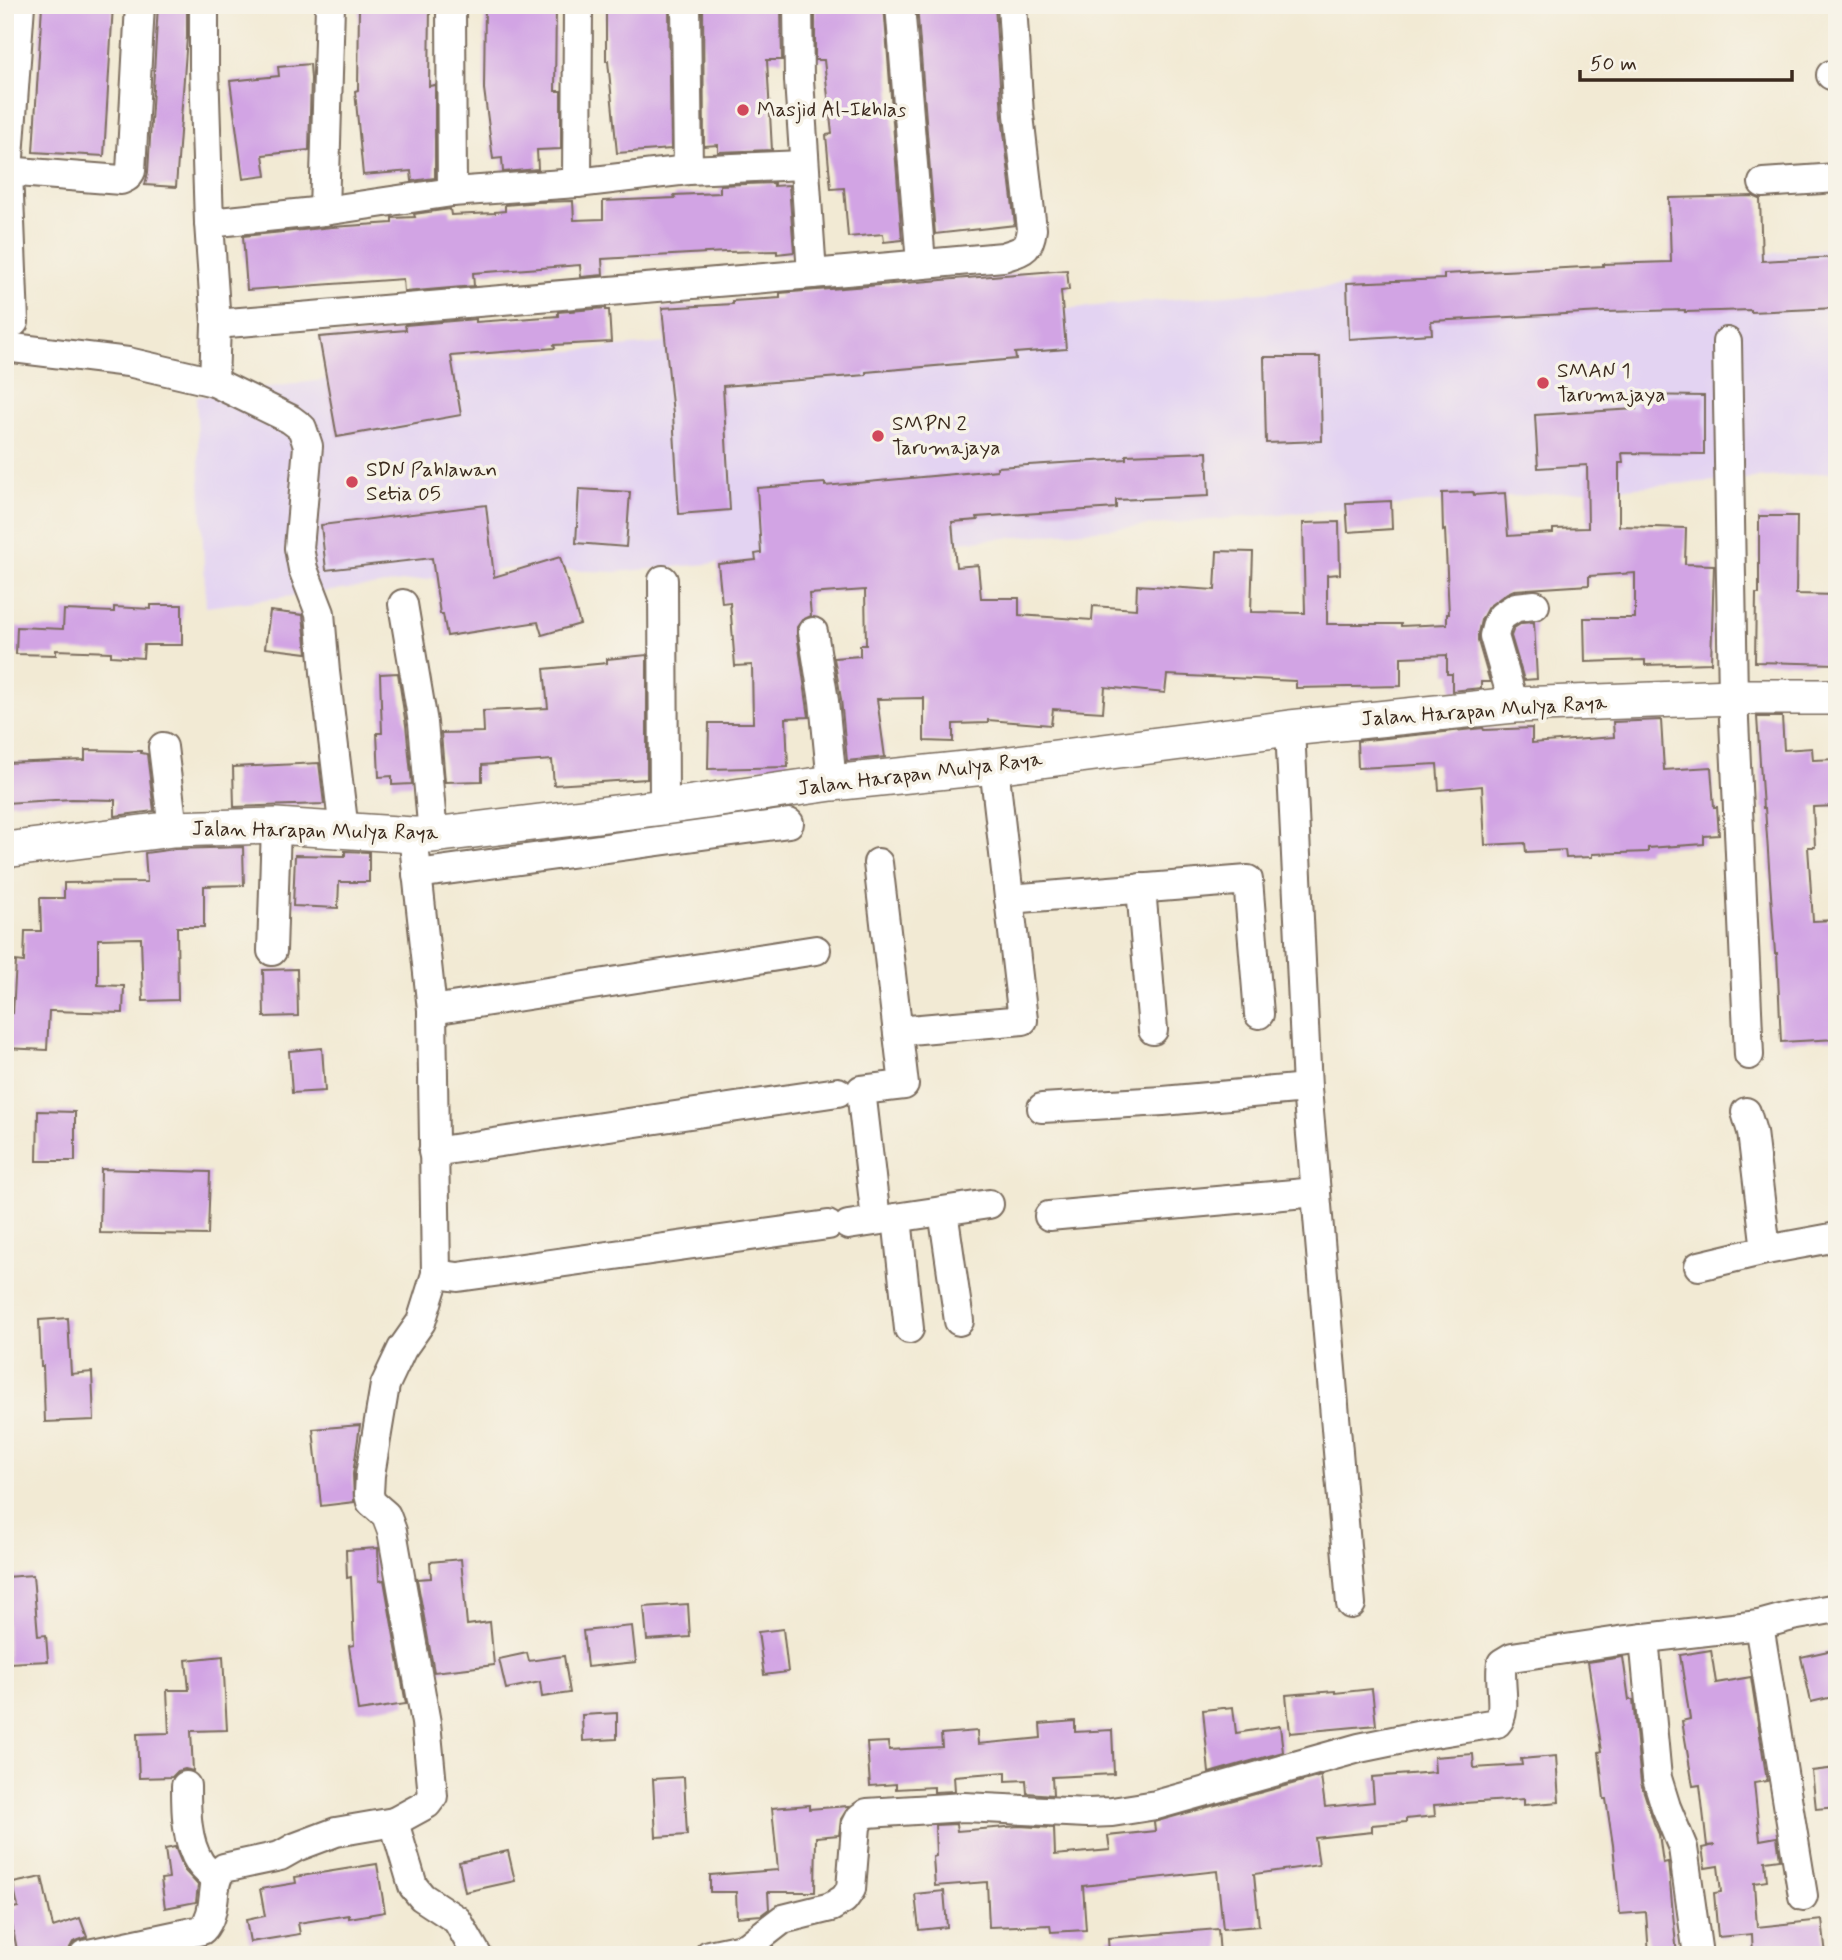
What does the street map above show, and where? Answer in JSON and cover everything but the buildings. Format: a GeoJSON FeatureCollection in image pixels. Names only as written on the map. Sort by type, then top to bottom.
{"type":"FeatureCollection","features":[{"type":"Feature","properties":{"kind":"street"},"geometry":{"type":"LineString","coordinates":[[20,5],[7,171],[9,335],[214,382],[290,419],[302,428],[308,446],[299,548],[303,569],[320,613],[344,831]]}},
{"type":"Feature","properties":{"kind":"street"},"geometry":{"type":"LineString","coordinates":[[7,171],[121,180],[127,177],[131,171],[140,5]]}},
{"type":"Feature","properties":{"kind":"street"},"geometry":{"type":"LineString","coordinates":[[204,5],[209,223],[216,324],[214,382]]}},
{"type":"Feature","properties":{"kind":"street"},"geometry":{"type":"LineString","coordinates":[[324,211],[330,5]]}},
{"type":"Feature","properties":{"kind":"street"},"geometry":{"type":"LineString","coordinates":[[451,5],[452,192]]}},
{"type":"Feature","properties":{"kind":"street"},"geometry":{"type":"LineString","coordinates":[[577,183],[578,5]]}},
{"type":"Feature","properties":{"kind":"street"},"geometry":{"type":"LineString","coordinates":[[686,5],[688,170]]}},
{"type":"Feature","properties":{"kind":"street"},"geometry":{"type":"LineString","coordinates":[[798,5],[803,165],[812,274]]}},
{"type":"Feature","properties":{"kind":"street"},"geometry":{"type":"LineString","coordinates":[[900,5],[921,263]]}},
{"type":"Feature","properties":{"kind":"street"},"geometry":{"type":"LineString","coordinates":[[216,324],[1003,257],[1023,250],[1030,242],[1032,229],[1019,115],[1012,5]]}},
{"type":"Feature","properties":{"kind":"street"},"geometry":{"type":"LineString","coordinates":[[209,223],[324,211],[452,192],[577,183],[688,170],[803,165]]}},
{"type":"Feature","properties":{"kind":"street"},"geometry":{"type":"LineString","coordinates":[[1763,184],[1837,178]]}},
{"type":"Feature","properties":{"kind":"street"},"geometry":{"type":"LineString","coordinates":[[1727,342],[1733,697],[1749,1055]]}},
{"type":"Feature","properties":{"kind":"street"},"geometry":{"type":"LineString","coordinates":[[663,580],[664,807]]}},
{"type":"Feature","properties":{"kind":"street"},"geometry":{"type":"LineString","coordinates":[[84,1955],[202,1930],[212,1916],[216,1879],[225,1868],[280,1856],[336,1832],[394,1822],[429,1802],[433,1796],[426,1723],[392,1531],[386,1515],[371,1502],[369,1485],[385,1385],[402,1349],[421,1322],[436,1274],[432,1010],[417,874],[423,835],[423,723],[403,604]]}},
{"type":"Feature","properties":{"kind":"street"},"geometry":{"type":"LineString","coordinates":[[1514,705],[1494,636],[1502,616],[1516,607],[1535,605]]}},
{"type":"Feature","properties":{"kind":"street"},"geometry":{"type":"LineString","coordinates":[[813,632],[824,701],[832,783]]}},
{"type":"Feature","properties":{"kind":"street","name":"Jalan Harapan Mulya Raya"},"geometry":{"type":"LineString","coordinates":[[5,850],[173,829],[276,826],[423,835],[1290,728],[1514,705],[1733,697],[1837,697]]}},
{"type":"Feature","properties":{"kind":"street"},"geometry":{"type":"LineString","coordinates":[[1290,728],[1307,1088],[1351,1604]]}},
{"type":"Feature","properties":{"kind":"street"},"geometry":{"type":"LineString","coordinates":[[163,747],[173,829]]}},
{"type":"Feature","properties":{"kind":"street"},"geometry":{"type":"LineString","coordinates":[[898,1031],[1023,1020],[994,766]]}},
{"type":"Feature","properties":{"kind":"street"},"geometry":{"type":"LineString","coordinates":[[417,874],[789,823]]}},
{"type":"Feature","properties":{"kind":"street"},"geometry":{"type":"LineString","coordinates":[[272,951],[276,826]]}},
{"type":"Feature","properties":{"kind":"street"},"geometry":{"type":"LineString","coordinates":[[878,863],[904,1085],[861,1090],[909,1329]]}},
{"type":"Feature","properties":{"kind":"street"},"geometry":{"type":"LineString","coordinates":[[1009,899],[1248,880],[1259,1014]]}},
{"type":"Feature","properties":{"kind":"street"},"geometry":{"type":"LineString","coordinates":[[1141,888],[1153,1030]]}},
{"type":"Feature","properties":{"kind":"street"},"geometry":{"type":"LineString","coordinates":[[432,1010],[817,950]]}},
{"type":"Feature","properties":{"kind":"street"},"geometry":{"type":"LineString","coordinates":[[1042,1108],[1163,1101],[1307,1088]]}},
{"type":"Feature","properties":{"kind":"street"},"geometry":{"type":"LineString","coordinates":[[433,1152],[838,1092]]}},
{"type":"Feature","properties":{"kind":"street"},"geometry":{"type":"LineString","coordinates":[[1746,1112],[1752,1132],[1766,1250]]}},
{"type":"Feature","properties":{"kind":"street"},"geometry":{"type":"LineString","coordinates":[[1049,1216],[1316,1192]]}},
{"type":"Feature","properties":{"kind":"street"},"geometry":{"type":"LineString","coordinates":[[436,1274],[458,1277],[989,1204]]}},
{"type":"Feature","properties":{"kind":"street"},"geometry":{"type":"LineString","coordinates":[[943,1211],[959,1321]]}},
{"type":"Feature","properties":{"kind":"street"},"geometry":{"type":"LineString","coordinates":[[1699,1266],[1837,1237]]}},
{"type":"Feature","properties":{"kind":"street"},"geometry":{"type":"LineString","coordinates":[[709,1955],[747,1947],[782,1919],[831,1907],[844,1899],[851,1889],[856,1826],[860,1818],[867,1813],[964,1807],[1087,1813],[1156,1805],[1359,1748],[1497,1723],[1502,1715],[1502,1662],[1512,1657],[1759,1625],[1837,1608]]}},
{"type":"Feature","properties":{"kind":"street"},"geometry":{"type":"LineString","coordinates":[[1759,1625],[1803,1896]]}},
{"type":"Feature","properties":{"kind":"street"},"geometry":{"type":"LineString","coordinates":[[1644,1638],[1657,1779],[1683,1848],[1698,1955]]}},
{"type":"Feature","properties":{"kind":"street"},"geometry":{"type":"LineString","coordinates":[[186,1786],[186,1818],[192,1841],[200,1863],[216,1879]]}},
{"type":"Feature","properties":{"kind":"street"},"geometry":{"type":"LineString","coordinates":[[394,1822],[413,1886],[422,1896],[457,1920],[477,1955]]}},
{"type":"Feature","properties":{"kind":"shaded area"},"geometry":{"type":"Polygon","coordinates":[[[1837,248],[1837,472],[1267,515],[616,572],[514,568],[206,607],[196,397],[490,358],[1237,294],[1837,248]]]}},
{"type":"Feature","properties":{"kind":"place","name":"Masjid Al-Ikhlas"},"geometry":{"type":"Point","coordinates":[743,110]}},
{"type":"Feature","properties":{"kind":"place","name":"SMAN 1 Tarumajaya"},"geometry":{"type":"Point","coordinates":[1543,383]}},
{"type":"Feature","properties":{"kind":"place","name":"SMPN 2 Tarumajaya"},"geometry":{"type":"Point","coordinates":[878,436]}},
{"type":"Feature","properties":{"kind":"place","name":"SDN Pahlawan Setia 05"},"geometry":{"type":"Point","coordinates":[352,482]}}]}
